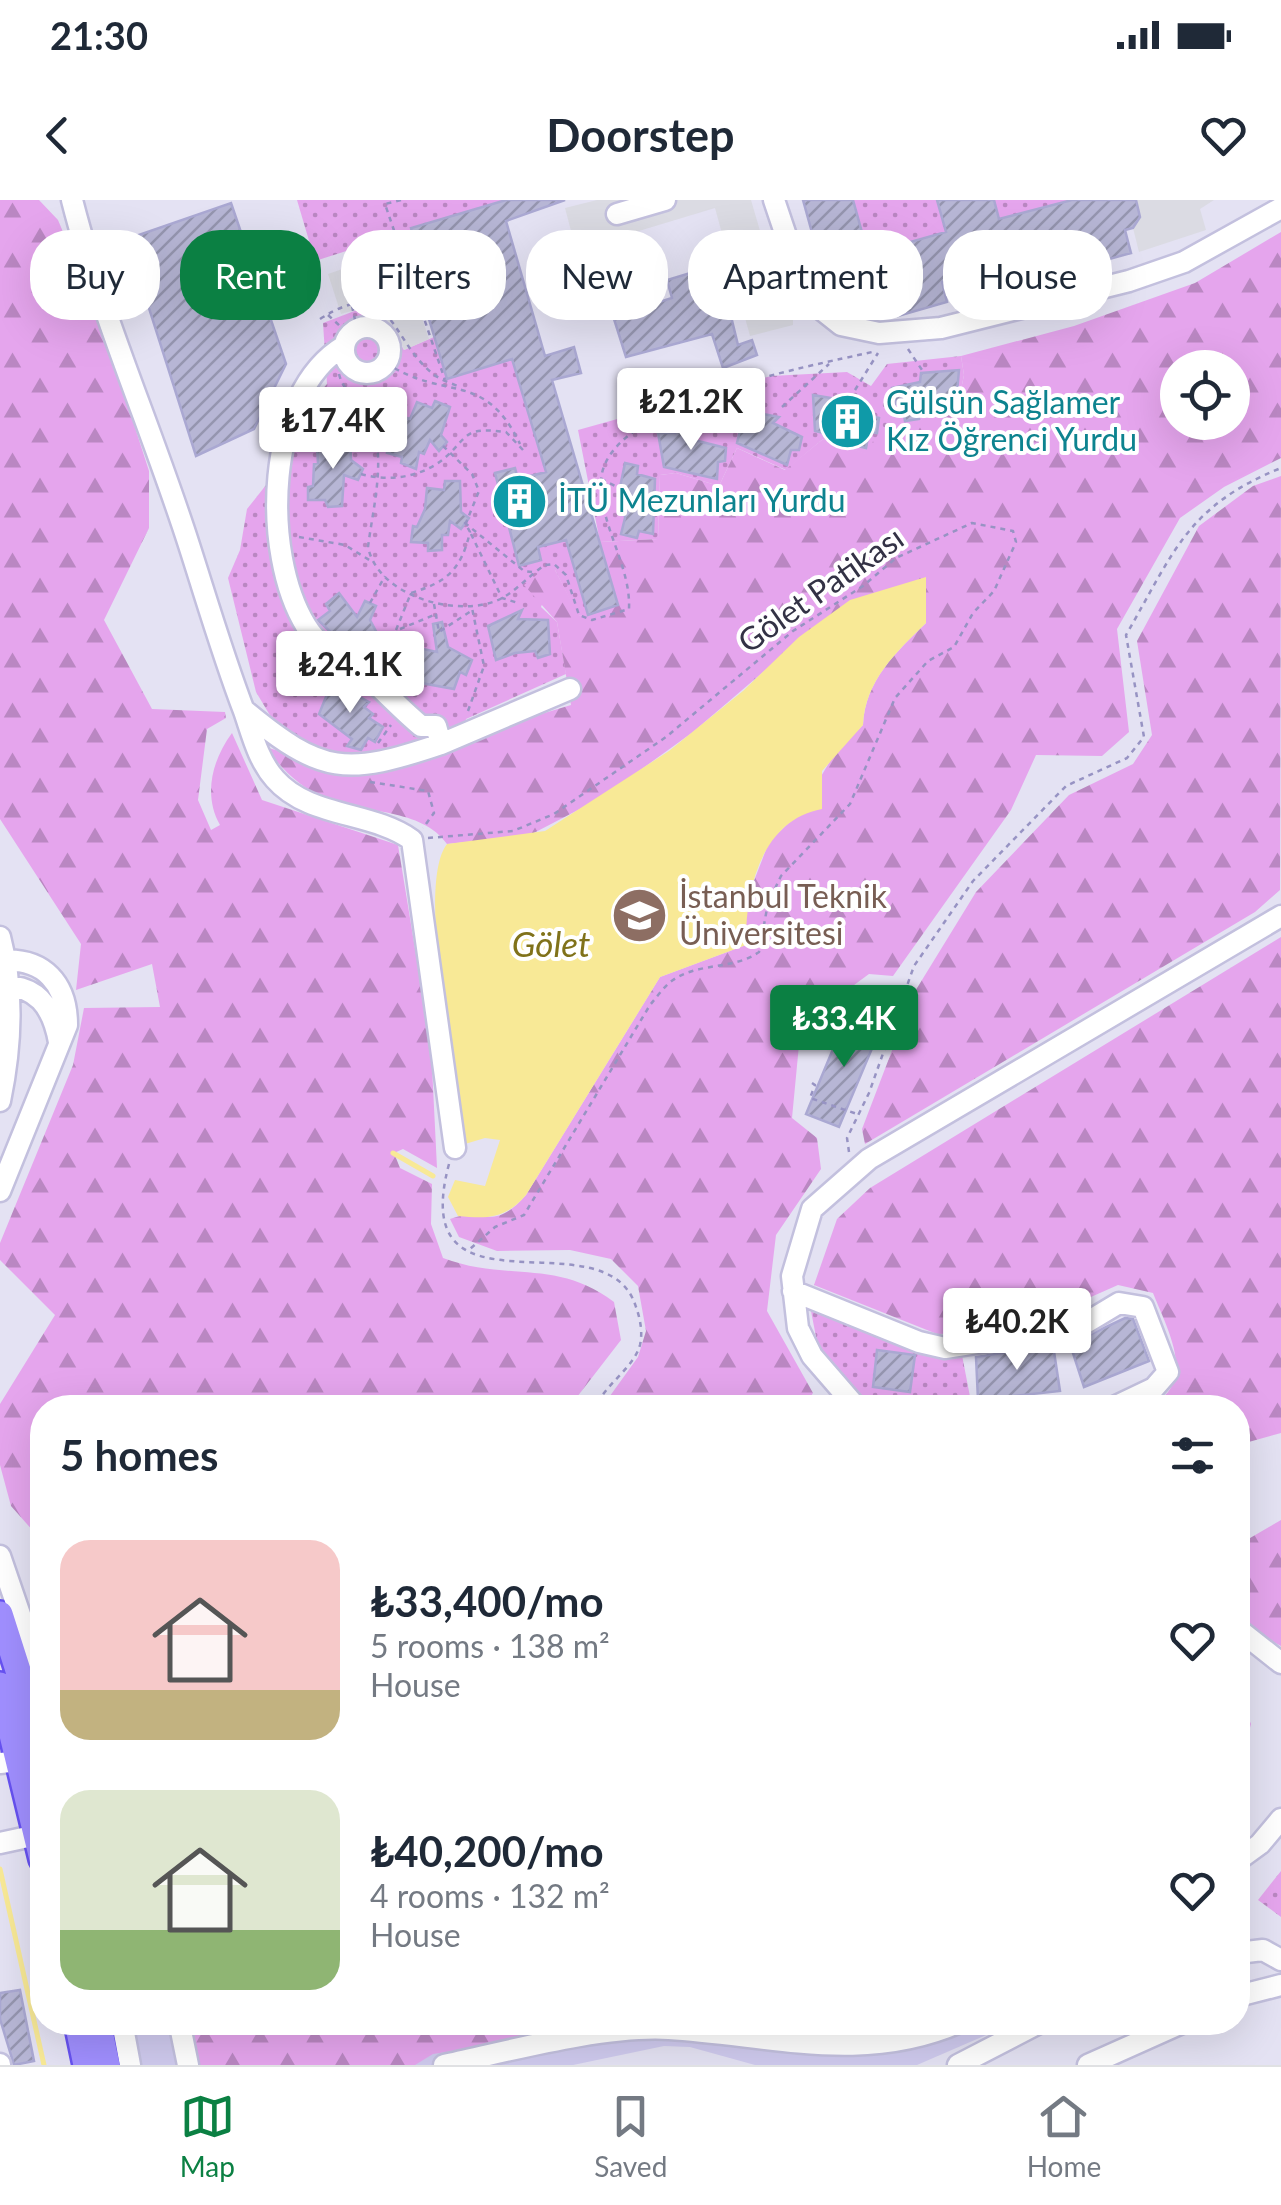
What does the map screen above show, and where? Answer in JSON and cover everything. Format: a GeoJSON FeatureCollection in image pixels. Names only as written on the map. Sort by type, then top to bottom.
{"type":"FeatureCollection","features":[{"type":"Feature","properties":{"kind":"main road"},"geometry":{"type":"LineString","coordinates":[[0,1614],[30,1707]]}},
{"type":"Feature","properties":{"kind":"main road"},"geometry":{"type":"LineString","coordinates":[[0,1685],[30,1803]]}},
{"type":"Feature","properties":{"kind":"main road"},"geometry":{"type":"LineString","coordinates":[[21,1763],[30,1715]]}},
{"type":"Feature","properties":{"kind":"main road"},"geometry":{"type":"LineString","coordinates":[[80,2035],[86,2065]]}},
{"type":"Feature","properties":{"kind":"main road"},"geometry":{"type":"LineString","coordinates":[[101,2035],[107,2065]]}},
{"type":"Feature","properties":{"kind":"street"},"geometry":{"type":"LineString","coordinates":[[72,200],[90,270],[189,544],[226,673],[256,749],[276,781],[332,812],[392,826],[412,840],[455,1148]]}},
{"type":"Feature","properties":{"kind":"street"},"geometry":{"type":"LineString","coordinates":[[617,214],[665,200]]}},
{"type":"Feature","properties":{"kind":"street"},"geometry":{"type":"LineString","coordinates":[[774,200],[806,298],[841,325],[879,332],[958,325],[1129,281],[1184,262],[1281,208]]}},
{"type":"Feature","properties":{"kind":"street"},"geometry":{"type":"LineString","coordinates":[[350,343],[367,373],[386,363],[390,349],[385,334],[372,327],[324,358],[288,427],[276,491],[281,547],[304,624],[320,645],[374,682],[421,726],[436,726],[442,744]]}},
{"type":"Feature","properties":{"kind":"street"},"geometry":{"type":"LineString","coordinates":[[243,708],[287,746],[332,766],[395,759],[442,744],[570,689]]}},
{"type":"Feature","properties":{"kind":"street"},"geometry":{"type":"LineString","coordinates":[[846,1395],[812,1356],[798,1328],[792,1290],[800,1242],[812,1209],[852,1170],[1281,916]]}},
{"type":"Feature","properties":{"kind":"street"},"geometry":{"type":"LineString","coordinates":[[0,937],[9,1031],[0,1101]]}},
{"type":"Feature","properties":{"kind":"street"},"geometry":{"type":"LineString","coordinates":[[0,1191],[61,1048],[67,1025],[67,1002],[60,985],[46,970],[3,961]]}},
{"type":"Feature","properties":{"kind":"street"},"geometry":{"type":"LineString","coordinates":[[4,986],[34,993],[46,1002],[56,1022],[61,1048]]}},
{"type":"Feature","properties":{"kind":"street"},"geometry":{"type":"LineString","coordinates":[[792,1290],[918,1342],[945,1348],[1079,1327],[1119,1303],[1143,1307],[1168,1372],[1154,1388],[1139,1395]]}},
{"type":"Feature","properties":{"kind":"street"},"geometry":{"type":"LineString","coordinates":[[0,1556],[30,1644]]}},
{"type":"Feature","properties":{"kind":"street"},"geometry":{"type":"LineString","coordinates":[[1250,1638],[1281,1662]]}},
{"type":"Feature","properties":{"kind":"street"},"geometry":{"type":"LineString","coordinates":[[1250,1851],[1281,1819]]}},
{"type":"Feature","properties":{"kind":"street"},"geometry":{"type":"LineString","coordinates":[[0,1843],[30,1846]]}},
{"type":"Feature","properties":{"kind":"street"},"geometry":{"type":"LineString","coordinates":[[1250,1952],[1263,1950],[1281,1960]]}},
{"type":"Feature","properties":{"kind":"street"},"geometry":{"type":"LineString","coordinates":[[1250,1993],[1281,1985]]}},
{"type":"Feature","properties":{"kind":"street"},"geometry":{"type":"LineString","coordinates":[[124,2035],[130,2065]]}},
{"type":"Feature","properties":{"kind":"street"},"geometry":{"type":"LineString","coordinates":[[183,2035],[188,2065]]}},
{"type":"Feature","properties":{"kind":"street"},"geometry":{"type":"LineString","coordinates":[[444,2065],[606,2035]]}},
{"type":"Feature","properties":{"kind":"street"},"geometry":{"type":"LineString","coordinates":[[710,2035],[830,2052],[936,2035]]}},
{"type":"Feature","properties":{"kind":"street"},"geometry":{"type":"LineString","coordinates":[[958,2065],[1016,2035]]}},
{"type":"Feature","properties":{"kind":"street"},"geometry":{"type":"LineString","coordinates":[[1088,2065],[1155,2035]]}},
{"type":"Feature","properties":{"kind":"path"},"geometry":{"type":"LineString","coordinates":[[401,200],[385,204],[445,380]]}},
{"type":"Feature","properties":{"kind":"path"},"geometry":{"type":"LineString","coordinates":[[321,318],[341,309]]}},
{"type":"Feature","properties":{"kind":"path"},"geometry":{"type":"LineString","coordinates":[[328,314],[350,343]]}},
{"type":"Feature","properties":{"kind":"path"},"geometry":{"type":"LineString","coordinates":[[351,320],[350,343],[338,371],[343,389],[363,405],[376,440],[368,546],[371,561]]}},
{"type":"Feature","properties":{"kind":"path"},"geometry":{"type":"LineString","coordinates":[[361,474],[376,478],[417,474],[451,452],[468,434],[483,430],[506,432],[523,450],[508,418],[490,400],[445,380],[418,359],[390,320]]}},
{"type":"Feature","properties":{"kind":"path"},"geometry":{"type":"LineString","coordinates":[[902,347],[924,373]]}},
{"type":"Feature","properties":{"kind":"path"},"geometry":{"type":"LineString","coordinates":[[434,603],[439,632],[472,608],[502,598],[533,572],[554,564],[566,574],[580,615],[592,620],[629,609],[630,595],[606,516],[601,479],[621,440],[676,406],[879,350],[855,390]]}},
{"type":"Feature","properties":{"kind":"path"},"geometry":{"type":"LineString","coordinates":[[782,407],[832,362]]}},
{"type":"Feature","properties":{"kind":"path"},"geometry":{"type":"LineString","coordinates":[[386,363],[422,384],[460,387]]}},
{"type":"Feature","properties":{"kind":"path"},"geometry":{"type":"LineString","coordinates":[[701,422],[756,382]]}},
{"type":"Feature","properties":{"kind":"path"},"geometry":{"type":"LineString","coordinates":[[443,446],[472,474],[479,491],[465,523]]}},
{"type":"Feature","properties":{"kind":"path"},"geometry":{"type":"LineString","coordinates":[[852,1170],[847,1138],[914,966],[973,881],[1066,786],[1126,758],[1144,738],[1126,635],[1190,525],[1239,485],[1281,468]]}},
{"type":"Feature","properties":{"kind":"path"},"geometry":{"type":"LineString","coordinates":[[601,479],[617,487]]}},
{"type":"Feature","properties":{"kind":"path","name":"Gölet Patikası"},"geometry":{"type":"LineString","coordinates":[[412,840],[513,831],[554,814],[666,737],[792,631],[863,586],[896,558],[972,522],[1013,531],[1016,542],[994,591],[973,614],[954,647],[928,661],[895,698],[883,717],[850,804],[782,876],[768,903],[759,952],[746,961],[700,968],[672,980],[650,1004],[524,1215],[495,1227],[470,1250]]}},
{"type":"Feature","properties":{"kind":"path"},"geometry":{"type":"LineString","coordinates":[[465,523],[524,571],[533,572]]}},
{"type":"Feature","properties":{"kind":"path"},"geometry":{"type":"LineString","coordinates":[[465,523],[502,598]]}},
{"type":"Feature","properties":{"kind":"path"},"geometry":{"type":"LineString","coordinates":[[410,593],[434,586],[457,571],[470,532]]}},
{"type":"Feature","properties":{"kind":"path"},"geometry":{"type":"LineString","coordinates":[[281,547],[299,537],[345,546],[371,561],[410,593],[434,603],[472,608]]}},
{"type":"Feature","properties":{"kind":"path"},"geometry":{"type":"LineString","coordinates":[[370,603],[385,575]]}},
{"type":"Feature","properties":{"kind":"path"},"geometry":{"type":"LineString","coordinates":[[374,682],[410,593]]}},
{"type":"Feature","properties":{"kind":"path"},"geometry":{"type":"LineString","coordinates":[[502,598],[518,602]]}},
{"type":"Feature","properties":{"kind":"path"},"geometry":{"type":"LineString","coordinates":[[442,744],[472,705],[484,666],[472,608]]}},
{"type":"Feature","properties":{"kind":"path"},"geometry":{"type":"LineString","coordinates":[[398,630],[436,615]]}},
{"type":"Feature","properties":{"kind":"path"},"geometry":{"type":"LineString","coordinates":[[812,1084],[815,1085],[810,1098],[858,1114]]}},
{"type":"Feature","properties":{"kind":"path"},"geometry":{"type":"LineString","coordinates":[[455,1148],[443,1193],[445,1228],[457,1245],[488,1260],[590,1267],[633,1295],[641,1322],[640,1345],[604,1395]]}},
{"type":"Feature","properties":{"kind":"shaded area"},"geometry":{"type":"Polygon","coordinates":[[[597,200],[751,200],[760,230],[721,230],[715,208],[642,230],[571,230],[565,208],[597,200]]]}},
{"type":"Feature","properties":{"kind":"shaded area"},"geometry":{"type":"Polygon","coordinates":[[[1136,200],[1214,200],[1200,209],[1206,230],[1139,252],[1133,228],[1140,217],[1136,200]]]}},
{"type":"Feature","properties":{"kind":"shaded area"},"geometry":{"type":"Polygon","coordinates":[[[341,269],[341,314],[328,274],[341,269]]]}},
{"type":"Feature","properties":{"kind":"shaded area"},"geometry":{"type":"Polygon","coordinates":[[[387,320],[423,320],[429,339],[404,350],[397,331],[387,320]]]}},
{"type":"Feature","properties":{"kind":"shaded area"},"geometry":{"type":"Polygon","coordinates":[[[746,320],[793,320],[793,325],[750,336],[746,320]]]}},
{"type":"Feature","properties":{"kind":"shaded area"},"geometry":{"type":"Polygon","coordinates":[[[113,2035],[986,2035],[917,2065],[755,2065],[690,2047],[664,2046],[573,2065],[119,2065],[113,2035]]]}},
{"type":"Feature","properties":{"kind":"green space"},"geometry":{"type":"Polygon","coordinates":[[[0,200],[39,200],[58,220],[62,230],[30,230],[30,320],[100,320],[149,471],[149,528],[104,620],[152,709],[225,712],[226,718],[207,729],[198,800],[211,830],[220,825],[212,802],[212,778],[232,733],[262,800],[398,845],[431,1046],[437,1168],[403,1149],[394,1153],[400,1168],[432,1184],[431,1224],[443,1258],[488,1269],[572,1280],[614,1302],[621,1340],[579,1395],[30,1395],[30,1527],[11,1506],[0,1465],[0,1404],[55,1315],[0,1260],[0,1243],[73,1065],[84,1008],[160,1007],[152,964],[76,990],[81,944],[0,819],[0,200]]]}},
{"type":"Feature","properties":{"kind":"green space"},"geometry":{"type":"Polygon","coordinates":[[[297,200],[506,200],[412,230],[341,230],[341,253],[321,259],[321,230],[306,230],[297,200]]]}},
{"type":"Feature","properties":{"kind":"green space"},"geometry":{"type":"Polygon","coordinates":[[[853,200],[937,200],[960,228],[923,239],[923,230],[858,230],[853,200]]]}},
{"type":"Feature","properties":{"kind":"green space"},"geometry":{"type":"Polygon","coordinates":[[[994,200],[1072,200],[999,220],[994,200]]]}},
{"type":"Feature","properties":{"kind":"green space"},"geometry":{"type":"Polygon","coordinates":[[[1281,232],[1281,458],[1224,487],[1180,518],[1117,629],[1129,732],[1102,756],[1036,755],[1011,810],[893,976],[869,974],[801,1024],[792,1118],[817,1138],[821,1169],[776,1235],[767,1311],[813,1393],[611,1395],[638,1357],[646,1331],[638,1286],[611,1259],[570,1250],[497,1251],[459,1237],[450,1219],[496,1216],[526,1195],[660,977],[746,945],[745,904],[769,842],[799,813],[835,753],[863,725],[876,681],[893,656],[926,623],[824,620],[693,732],[603,797],[528,836],[447,844],[436,832],[408,818],[316,794],[292,777],[265,747],[332,766],[428,748],[571,705],[557,622],[524,585],[539,573],[555,570],[579,616],[618,605],[600,542],[658,539],[660,475],[676,473],[719,486],[737,448],[785,470],[823,439],[867,454],[874,439],[890,425],[907,428],[927,416],[957,409],[964,375],[961,356],[1091,320],[1112,320],[1112,312],[1195,283],[1281,232]]]}},
{"type":"Feature","properties":{"kind":"green space"},"geometry":{"type":"Polygon","coordinates":[[[341,316],[341,320],[385,320],[404,350],[434,337],[447,379],[512,359],[588,615],[578,616],[555,570],[541,607],[557,622],[566,674],[466,719],[464,730],[356,758],[308,750],[274,722],[256,692],[228,578],[240,550],[247,509],[285,461],[304,410],[327,384],[323,323],[341,316]]]}},
{"type":"Feature","properties":{"kind":"green space"},"geometry":{"type":"Polygon","coordinates":[[[961,356],[964,375],[957,409],[927,416],[868,455],[823,439],[786,470],[737,448],[719,486],[676,473],[660,475],[658,539],[600,542],[578,430],[771,376],[847,372],[871,386],[887,364],[961,356]]]}},
{"type":"Feature","properties":{"kind":"green space"},"geometry":{"type":"Polygon","coordinates":[[[1281,476],[1280,890],[1255,912],[865,1144],[862,1129],[914,993],[976,892],[1069,795],[1133,764],[1152,735],[1137,641],[1199,526],[1253,486],[1281,476]]]}},
{"type":"Feature","properties":{"kind":"green space"},"geometry":{"type":"Polygon","coordinates":[[[1281,937],[1281,1433],[1250,1442],[1250,1395],[1164,1395],[1176,1372],[1175,1356],[1153,1293],[1118,1285],[1057,1312],[971,1321],[972,1333],[937,1334],[814,1285],[837,1219],[870,1188],[1281,937]]]}},
{"type":"Feature","properties":{"kind":"green space"},"geometry":{"type":"Polygon","coordinates":[[[810,1306],[961,1350],[970,1395],[857,1395],[818,1347],[810,1306]]]}},
{"type":"Feature","properties":{"kind":"green space"},"geometry":{"type":"Polygon","coordinates":[[[1281,1520],[1281,1646],[1250,1629],[1250,1538],[1281,1520]]]}},
{"type":"Feature","properties":{"kind":"green space"},"geometry":{"type":"Polygon","coordinates":[[[1281,1871],[1281,1917],[1258,1900],[1281,1871]]]}},
{"type":"Feature","properties":{"kind":"green space"},"geometry":{"type":"Polygon","coordinates":[[[194,2035],[560,2035],[433,2054],[415,2065],[198,2065],[194,2035]]]}},
{"type":"Feature","properties":{"kind":"water","name":"Gölet"},"geometry":{"type":"Polygon","coordinates":[[[926,577],[926,623],[884,668],[869,695],[863,725],[822,771],[822,809],[784,827],[761,861],[749,903],[746,945],[660,977],[526,1195],[511,1209],[495,1216],[458,1216],[448,1197],[455,1180],[485,1186],[500,1140],[485,1138],[465,1144],[437,942],[438,866],[447,844],[545,831],[669,751],[743,691],[799,637],[850,600],[926,577]]]}},
{"type":"Feature","properties":{"kind":"building"},"geometry":{"type":"Polygon","coordinates":[[[506,200],[565,200],[506,221],[526,290],[526,320],[535,320],[545,356],[574,347],[581,373],[552,380],[618,605],[588,615],[566,540],[538,547],[541,560],[519,566],[495,473],[515,468],[518,479],[546,472],[512,359],[447,379],[429,320],[506,320],[506,230],[411,228],[506,200]]]}},
{"type":"Feature","properties":{"kind":"building"},"geometry":{"type":"Polygon","coordinates":[[[803,200],[853,200],[861,230],[811,230],[803,200]]]}},
{"type":"Feature","properties":{"kind":"building"},"geometry":{"type":"Polygon","coordinates":[[[937,200],[994,200],[999,219],[1072,200],[1136,200],[1140,217],[1133,228],[1125,230],[1131,253],[1112,258],[1112,230],[945,230],[937,200]]]}},
{"type":"Feature","properties":{"kind":"building"},"geometry":{"type":"Polygon","coordinates":[[[231,203],[240,230],[180,230],[180,320],[271,320],[286,364],[254,429],[196,456],[153,320],[160,320],[160,230],[153,230],[231,203]]]}},
{"type":"Feature","properties":{"kind":"building"},"geometry":{"type":"Polygon","coordinates":[[[943,233],[942,282],[943,303],[923,309],[923,238],[943,233]]]}},
{"type":"Feature","properties":{"kind":"building"},"geometry":{"type":"Polygon","coordinates":[[[688,274],[688,320],[732,320],[738,345],[752,340],[757,355],[723,368],[712,334],[626,357],[614,320],[668,320],[668,299],[672,298],[668,280],[688,274]]]}},
{"type":"Feature","properties":{"kind":"building"},"geometry":{"type":"Polygon","coordinates":[[[959,370],[956,404],[918,411],[919,419],[905,421],[902,404],[896,404],[892,388],[920,382],[921,373],[959,370]]]}},
{"type":"Feature","properties":{"kind":"building","name":"Gülsün Sağlamer Kız Öğrenci Yurdu"},"geometry":{"type":"Polygon","coordinates":[[[813,395],[854,402],[848,410],[879,418],[877,433],[869,432],[866,448],[853,445],[854,440],[815,431],[813,395]]]}},
{"type":"Feature","properties":{"kind":"building"},"geometry":{"type":"Polygon","coordinates":[[[435,401],[450,407],[441,435],[447,442],[439,451],[430,440],[424,454],[419,452],[416,469],[401,463],[402,457],[387,453],[392,437],[396,438],[407,418],[410,419],[417,402],[432,408],[435,401]]]}},
{"type":"Feature","properties":{"kind":"building"},"geometry":{"type":"Polygon","coordinates":[[[738,409],[779,417],[773,423],[802,437],[799,450],[791,450],[787,465],[737,443],[741,426],[736,424],[738,409]]]}},
{"type":"Feature","properties":{"kind":"building"},"geometry":{"type":"Polygon","coordinates":[[[676,428],[702,429],[694,440],[726,448],[725,461],[718,462],[717,479],[664,467],[658,433],[675,433],[676,428]]]}},
{"type":"Feature","properties":{"kind":"building"},"geometry":{"type":"Polygon","coordinates":[[[350,435],[351,460],[363,469],[358,480],[344,475],[342,506],[328,507],[325,500],[308,500],[314,464],[318,463],[317,448],[335,447],[336,436],[350,435]]]}},
{"type":"Feature","properties":{"kind":"building"},"geometry":{"type":"Polygon","coordinates":[[[625,463],[638,466],[637,474],[655,479],[653,534],[639,531],[637,538],[621,534],[625,518],[623,494],[619,492],[625,463]]]}},
{"type":"Feature","properties":{"kind":"building"},"geometry":{"type":"Polygon","coordinates":[[[445,481],[460,481],[461,512],[469,518],[461,529],[450,521],[448,535],[442,535],[442,550],[428,551],[428,543],[411,542],[413,526],[417,527],[425,509],[427,488],[444,490],[445,481]]]}},
{"type":"Feature","properties":{"kind":"building"},"geometry":{"type":"Polygon","coordinates":[[[339,593],[357,617],[365,601],[376,606],[370,620],[385,648],[374,657],[369,652],[362,657],[346,647],[318,620],[330,611],[326,604],[339,593]]]}},
{"type":"Feature","properties":{"kind":"building"},"geometry":{"type":"Polygon","coordinates":[[[522,610],[518,619],[548,620],[550,654],[538,658],[535,651],[515,653],[496,660],[488,626],[522,610]]]}},
{"type":"Feature","properties":{"kind":"building"},"geometry":{"type":"Polygon","coordinates":[[[442,622],[448,647],[472,660],[466,675],[460,672],[454,689],[399,679],[405,662],[400,659],[404,645],[437,652],[433,624],[442,622]]]}},
{"type":"Feature","properties":{"kind":"building"},"geometry":{"type":"Polygon","coordinates":[[[332,682],[369,702],[364,707],[373,714],[369,718],[383,727],[375,742],[368,738],[361,750],[347,746],[352,739],[319,714],[332,682]]]}},
{"type":"Feature","properties":{"kind":"building"},"geometry":{"type":"Polygon","coordinates":[[[848,1013],[881,1027],[839,1127],[806,1114],[848,1013]]]}},
{"type":"Feature","properties":{"kind":"building"},"geometry":{"type":"Polygon","coordinates":[[[1125,1318],[1133,1319],[1149,1361],[1084,1387],[1070,1344],[1125,1318]]]}},
{"type":"Feature","properties":{"kind":"building"},"geometry":{"type":"Polygon","coordinates":[[[1053,1345],[1060,1391],[978,1395],[976,1357],[1053,1345]]]}},
{"type":"Feature","properties":{"kind":"building"},"geometry":{"type":"Polygon","coordinates":[[[877,1350],[915,1355],[910,1392],[873,1387],[877,1350]]]}},
{"type":"Feature","properties":{"kind":"building"},"geometry":{"type":"Polygon","coordinates":[[[20,1990],[34,2061],[14,2065],[0,2019],[0,1993],[20,1990]]]}},
{"type":"Feature","properties":{"kind":"waterway"},"geometry":{"type":"LineString","coordinates":[[393,1153],[433,1176]]}},
{"type":"Feature","properties":{"kind":"waterway"},"geometry":{"type":"LineString","coordinates":[[0,1869],[30,2003]]}},
{"type":"Feature","properties":{"kind":"waterway"},"geometry":{"type":"LineString","coordinates":[[37,2035],[44,2065]]}},
{"type":"Feature","properties":{"kind":"place","name":"Gülsün Sağlamer Kız Öğrenci Yurdu"},"geometry":{"type":"Point","coordinates":[847,421]}},
{"type":"Feature","properties":{"kind":"place","name":"İTÜ Mezunları Yurdu"},"geometry":{"type":"Point","coordinates":[519,501]}},
{"type":"Feature","properties":{"kind":"place","name":"İstanbul Teknik Üniversitesi"},"geometry":{"type":"Point","coordinates":[640,915]}}]}
